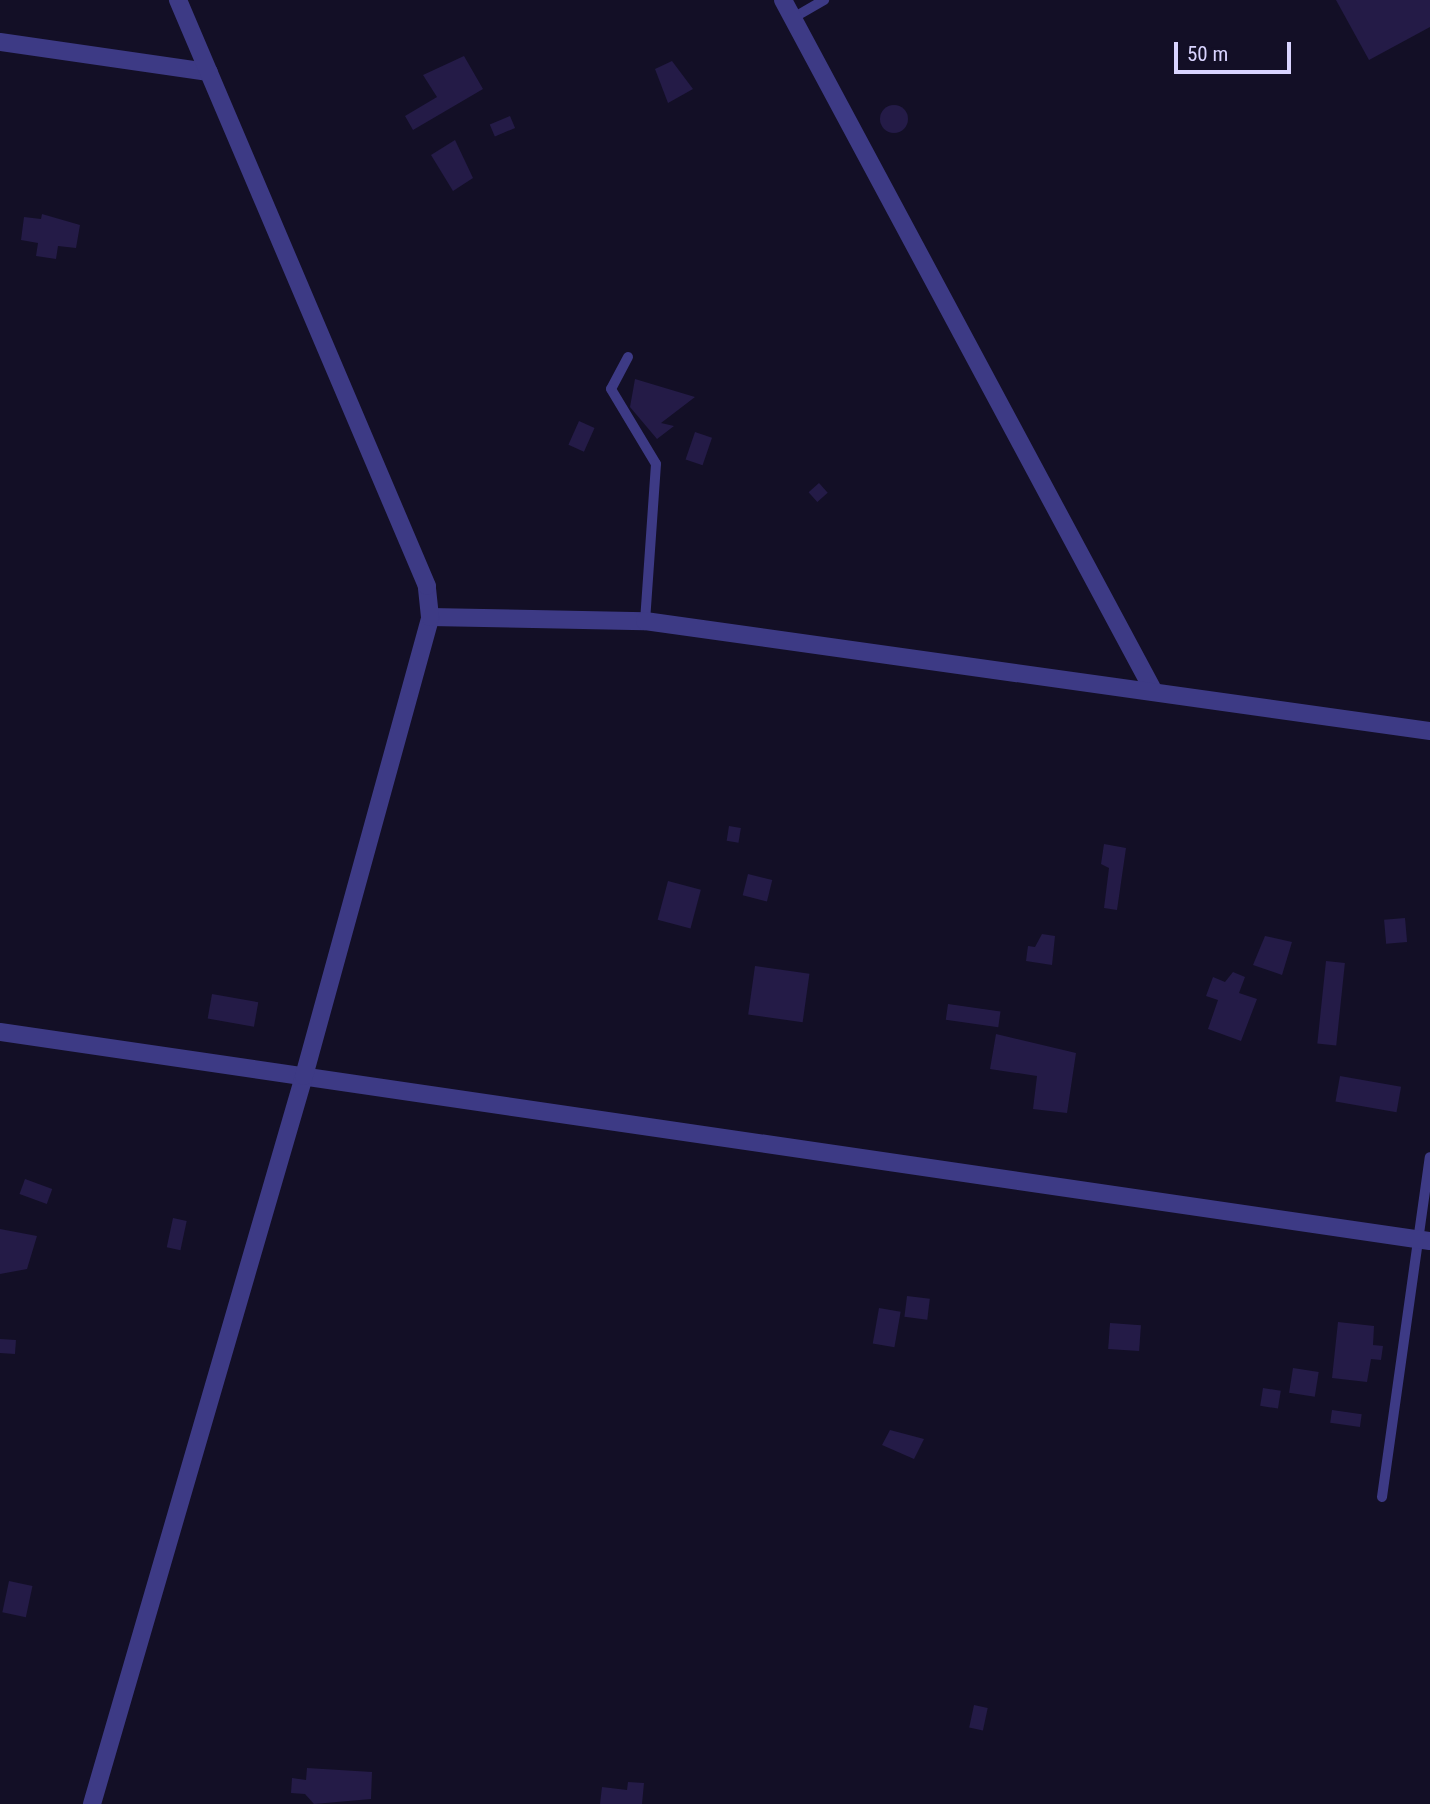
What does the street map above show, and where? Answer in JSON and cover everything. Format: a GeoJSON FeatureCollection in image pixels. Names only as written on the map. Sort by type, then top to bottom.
{"type":"FeatureCollection","features":[{"type":"Feature","properties":{"kind":"street"},"geometry":{"type":"LineString","coordinates":[[92,1804],[304,1076],[430,617],[427,586],[178,0]]}},
{"type":"Feature","properties":{"kind":"street"},"geometry":{"type":"LineString","coordinates":[[783,0],[1153,690]]}},
{"type":"Feature","properties":{"kind":"street"},"geometry":{"type":"LineString","coordinates":[[0,43],[209,72]]}},
{"type":"Feature","properties":{"kind":"street"},"geometry":{"type":"LineString","coordinates":[[430,617],[645,621],[1153,690],[1430,732]]}},
{"type":"Feature","properties":{"kind":"street"},"geometry":{"type":"LineString","coordinates":[[0,1032],[1424,1240]]}},
{"type":"Feature","properties":{"kind":"lane"},"geometry":{"type":"LineString","coordinates":[[793,18],[824,0]]}},
{"type":"Feature","properties":{"kind":"lane"},"geometry":{"type":"LineString","coordinates":[[628,357],[611,389],[656,464],[645,621]]}},
{"type":"Feature","properties":{"kind":"lane"},"geometry":{"type":"LineString","coordinates":[[1382,1497],[1424,1240],[1430,1157]]}},
{"type":"Feature","properties":{"kind":"building"},"geometry":{"type":"Polygon","coordinates":[[[1336,0],[1430,0],[1430,27],[1369,60],[1336,0]]]}},
{"type":"Feature","properties":{"kind":"building"},"geometry":{"type":"Polygon","coordinates":[[[464,56],[483,89],[413,130],[405,116],[437,97],[423,75],[464,56]]]}},
{"type":"Feature","properties":{"kind":"building"},"geometry":{"type":"Polygon","coordinates":[[[672,61],[693,89],[668,103],[655,69],[672,61]]]}},
{"type":"Feature","properties":{"kind":"building"},"geometry":{"type":"Polygon","coordinates":[[[894,105],[904,109],[908,119],[904,129],[894,133],[884,129],[880,119],[884,109],[894,105]]]}},
{"type":"Feature","properties":{"kind":"building"},"geometry":{"type":"Polygon","coordinates":[[[510,116],[515,128],[495,137],[490,125],[510,116]]]}},
{"type":"Feature","properties":{"kind":"building"},"geometry":{"type":"Polygon","coordinates":[[[455,140],[473,178],[453,191],[431,155],[455,140]]]}},
{"type":"Feature","properties":{"kind":"building"},"geometry":{"type":"Polygon","coordinates":[[[42,214],[80,225],[76,248],[58,246],[56,259],[36,256],[38,243],[21,240],[24,217],[41,219],[42,214]]]}},
{"type":"Feature","properties":{"kind":"building"},"geometry":{"type":"Polygon","coordinates":[[[635,379],[695,397],[661,423],[674,426],[657,439],[630,407],[635,379]]]}},
{"type":"Feature","properties":{"kind":"building"},"geometry":{"type":"Polygon","coordinates":[[[579,421],[595,428],[584,452],[568,445],[579,421]]]}},
{"type":"Feature","properties":{"kind":"building"},"geometry":{"type":"Polygon","coordinates":[[[695,432],[712,438],[703,465],[686,459],[695,432]]]}},
{"type":"Feature","properties":{"kind":"building"},"geometry":{"type":"Polygon","coordinates":[[[819,483],[828,493],[817,502],[809,492],[819,483]]]}},
{"type":"Feature","properties":{"kind":"building"},"geometry":{"type":"Polygon","coordinates":[[[729,826],[741,828],[739,843],[727,841],[729,826]]]}},
{"type":"Feature","properties":{"kind":"building"},"geometry":{"type":"Polygon","coordinates":[[[1104,844],[1126,848],[1117,910],[1104,908],[1109,868],[1101,864],[1104,844]]]}},
{"type":"Feature","properties":{"kind":"building"},"geometry":{"type":"Polygon","coordinates":[[[748,874],[772,880],[767,901],[743,895],[748,874]]]}},
{"type":"Feature","properties":{"kind":"building"},"geometry":{"type":"Polygon","coordinates":[[[668,881],[701,890],[690,928],[658,920],[668,881]]]}},
{"type":"Feature","properties":{"kind":"building"},"geometry":{"type":"Polygon","coordinates":[[[1405,918],[1407,942],[1386,944],[1384,920],[1405,918]]]}},
{"type":"Feature","properties":{"kind":"building"},"geometry":{"type":"Polygon","coordinates":[[[1042,934],[1055,936],[1052,965],[1026,961],[1028,946],[1035,947],[1042,934]]]}},
{"type":"Feature","properties":{"kind":"building"},"geometry":{"type":"Polygon","coordinates":[[[1265,936],[1292,942],[1282,975],[1253,965],[1265,936]]]}},
{"type":"Feature","properties":{"kind":"building"},"geometry":{"type":"Polygon","coordinates":[[[1326,961],[1345,963],[1336,1046],[1317,1044],[1326,961]]]}},
{"type":"Feature","properties":{"kind":"building"},"geometry":{"type":"Polygon","coordinates":[[[755,966],[809,974],[803,1022],[748,1015],[755,966]]]}},
{"type":"Feature","properties":{"kind":"building"},"geometry":{"type":"Polygon","coordinates":[[[1233,972],[1245,977],[1239,993],[1257,999],[1241,1041],[1208,1029],[1218,1000],[1206,996],[1213,977],[1225,982],[1233,972]]]}},
{"type":"Feature","properties":{"kind":"building"},"geometry":{"type":"Polygon","coordinates":[[[212,994],[258,1002],[254,1027],[208,1019],[212,994]]]}},
{"type":"Feature","properties":{"kind":"building"},"geometry":{"type":"Polygon","coordinates":[[[948,1004],[1000,1011],[998,1027],[946,1020],[948,1004]]]}},
{"type":"Feature","properties":{"kind":"building"},"geometry":{"type":"Polygon","coordinates":[[[996,1034],[1076,1053],[1067,1113],[1033,1109],[1037,1076],[990,1069],[996,1034]]]}},
{"type":"Feature","properties":{"kind":"building"},"geometry":{"type":"Polygon","coordinates":[[[1340,1076],[1401,1087],[1397,1112],[1335,1102],[1340,1076]]]}},
{"type":"Feature","properties":{"kind":"building"},"geometry":{"type":"Polygon","coordinates":[[[25,1179],[52,1189],[47,1204],[20,1194],[25,1179]]]}},
{"type":"Feature","properties":{"kind":"building"},"geometry":{"type":"Polygon","coordinates":[[[173,1218],[187,1221],[180,1250],[167,1247],[173,1218]]]}},
{"type":"Feature","properties":{"kind":"building"},"geometry":{"type":"Polygon","coordinates":[[[0,1229],[37,1236],[27,1269],[0,1274],[0,1229]]]}},
{"type":"Feature","properties":{"kind":"building"},"geometry":{"type":"Polygon","coordinates":[[[907,1296],[930,1299],[927,1320],[904,1317],[907,1296]]]}},
{"type":"Feature","properties":{"kind":"building"},"geometry":{"type":"Polygon","coordinates":[[[879,1308],[901,1312],[894,1347],[873,1343],[879,1308]]]}},
{"type":"Feature","properties":{"kind":"building"},"geometry":{"type":"Polygon","coordinates":[[[1338,1322],[1374,1326],[1373,1345],[1383,1346],[1381,1360],[1371,1359],[1367,1382],[1332,1378],[1338,1322]]]}},
{"type":"Feature","properties":{"kind":"building"},"geometry":{"type":"Polygon","coordinates":[[[1110,1323],[1141,1325],[1139,1351],[1108,1349],[1110,1323]]]}},
{"type":"Feature","properties":{"kind":"building"},"geometry":{"type":"Polygon","coordinates":[[[0,1339],[16,1340],[15,1354],[0,1353],[0,1339]]]}},
{"type":"Feature","properties":{"kind":"building"},"geometry":{"type":"Polygon","coordinates":[[[1293,1368],[1319,1372],[1315,1397],[1289,1393],[1293,1368]]]}},
{"type":"Feature","properties":{"kind":"building"},"geometry":{"type":"Polygon","coordinates":[[[1263,1388],[1281,1391],[1278,1409],[1260,1406],[1263,1388]]]}},
{"type":"Feature","properties":{"kind":"building"},"geometry":{"type":"Polygon","coordinates":[[[1332,1410],[1362,1414],[1360,1427],[1330,1423],[1332,1410]]]}},
{"type":"Feature","properties":{"kind":"building"},"geometry":{"type":"Polygon","coordinates":[[[890,1430],[924,1439],[914,1459],[882,1445],[890,1430]]]}},
{"type":"Feature","properties":{"kind":"building"},"geometry":{"type":"Polygon","coordinates":[[[9,1581],[32,1586],[26,1617],[2,1612],[9,1581]]]}},
{"type":"Feature","properties":{"kind":"building"},"geometry":{"type":"Polygon","coordinates":[[[974,1705],[988,1708],[983,1730],[969,1727],[974,1705]]]}},
{"type":"Feature","properties":{"kind":"building"},"geometry":{"type":"Polygon","coordinates":[[[307,1768],[372,1772],[371,1799],[314,1804],[305,1794],[291,1793],[292,1778],[306,1780],[307,1768]]]}},
{"type":"Feature","properties":{"kind":"building"},"geometry":{"type":"Polygon","coordinates":[[[628,1782],[644,1783],[642,1804],[600,1804],[602,1787],[627,1790],[628,1782]]]}}]}
